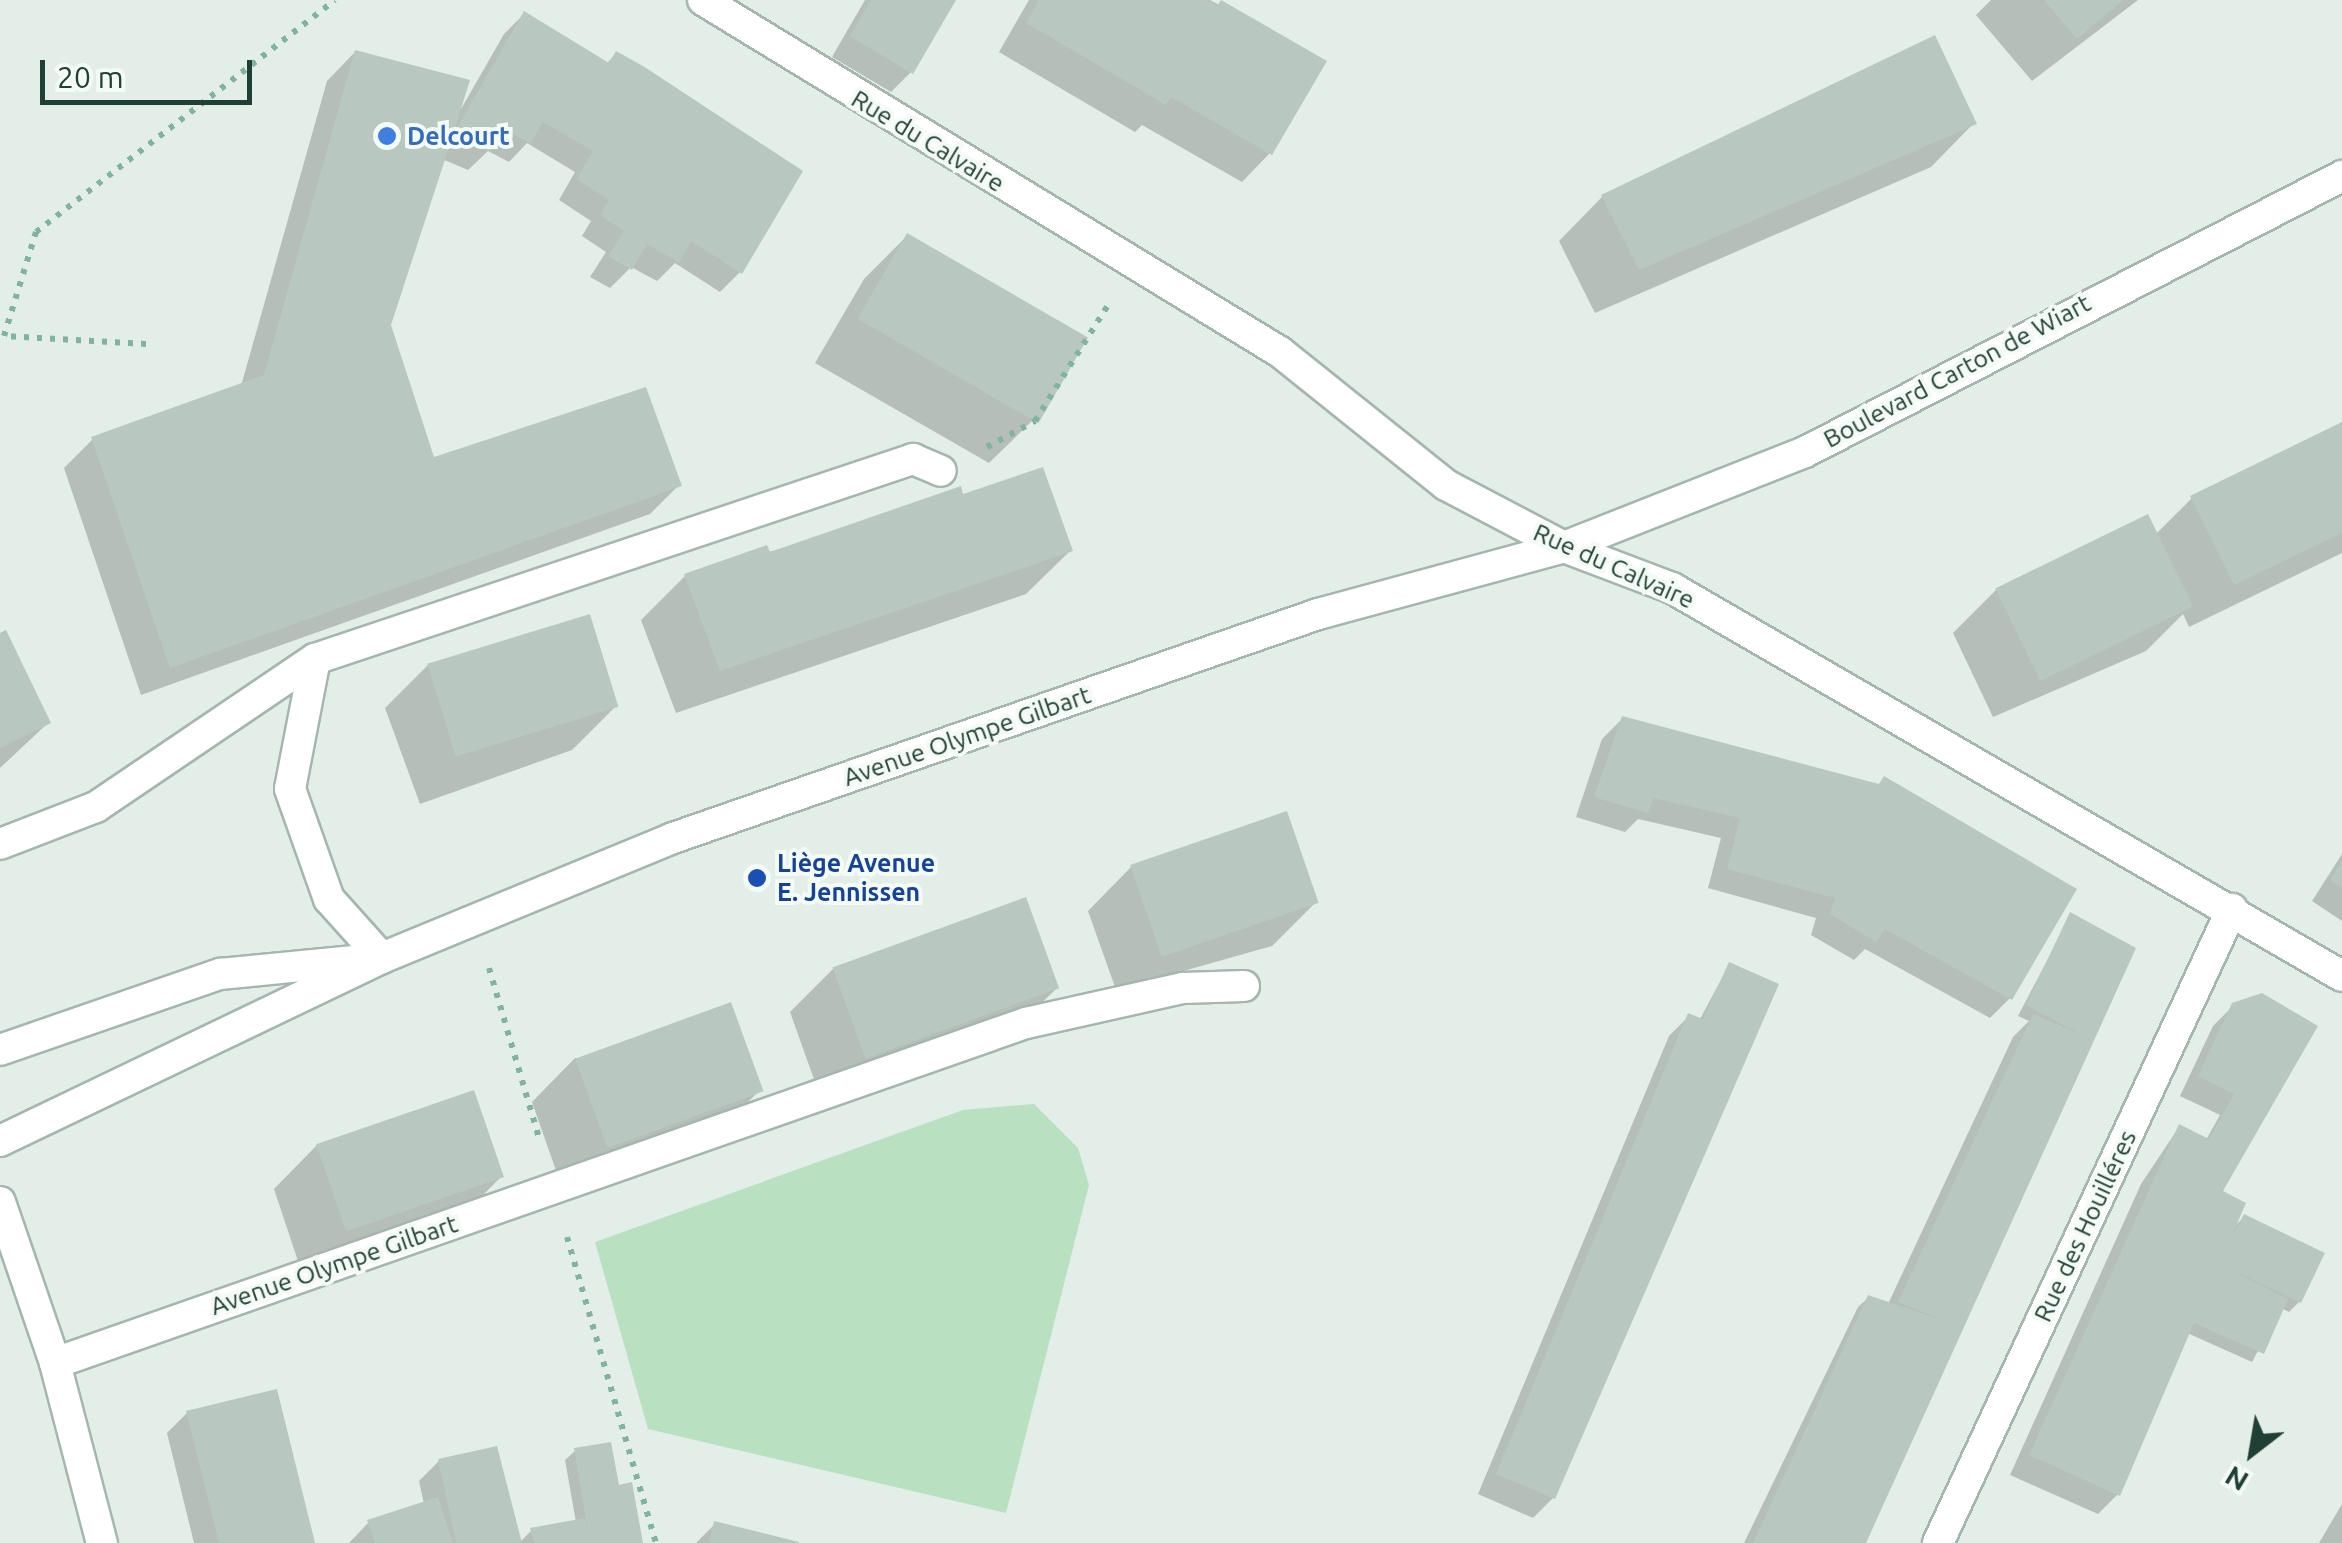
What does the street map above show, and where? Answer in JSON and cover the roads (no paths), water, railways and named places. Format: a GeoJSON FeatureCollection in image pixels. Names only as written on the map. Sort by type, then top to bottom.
{"type":"FeatureCollection","features":[{"type":"Feature","properties":{"kind":"street","name":"Rue du Calvaire"},"geometry":{"type":"LineString","coordinates":[[703,0],[1280,352],[1446,485],[1564,548],[1672,588],[2342,976]]}},
{"type":"Feature","properties":{"kind":"street","name":"Boulevard Carton de Wiart"},"geometry":{"type":"LineString","coordinates":[[1564,548],[1805,452],[2342,176]]}},
{"type":"Feature","properties":{"kind":"street"},"geometry":{"type":"LineString","coordinates":[[0,844],[96,808],[315,659],[912,459],[941,471]]}},
{"type":"Feature","properties":{"kind":"street","name":"Avenue Olympe Gilbart"},"geometry":{"type":"LineString","coordinates":[[0,1142],[382,958],[735,816],[1318,614],[1564,548]]}},
{"type":"Feature","properties":{"kind":"street"},"geometry":{"type":"LineString","coordinates":[[315,659],[290,789],[330,899],[382,958]]}},
{"type":"Feature","properties":{"kind":"street","name":"Rue des Houilléres"},"geometry":{"type":"LineString","coordinates":[[1938,1543],[2232,909]]}},
{"type":"Feature","properties":{"kind":"street","name":"Avenue Olympe Gilbart"},"geometry":{"type":"LineString","coordinates":[[0,1050],[220,974],[382,958]]}},
{"type":"Feature","properties":{"kind":"street","name":"Avenue Olympe Gilbart"},"geometry":{"type":"LineString","coordinates":[[56,1362],[1026,1023],[1182,988],[1244,986]]}},
{"type":"Feature","properties":{"kind":"street"},"geometry":{"type":"LineString","coordinates":[[0,1202],[56,1362],[102,1543]]}},
{"type":"Feature","properties":{"kind":"place","name":"Delcourt"},"geometry":{"type":"Point","coordinates":[387,136]}},
{"type":"Feature","properties":{"kind":"place","name":"Liège Avenue E. Jennissen"},"geometry":{"type":"Point","coordinates":[757,878]}}]}
